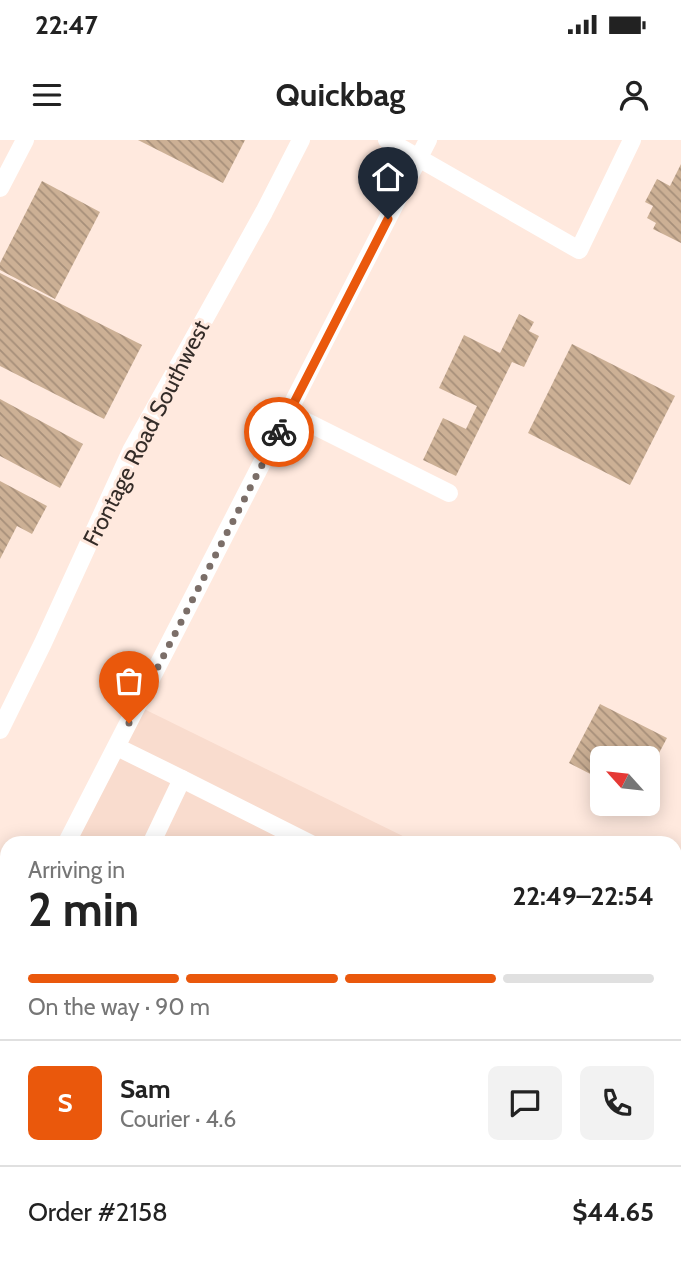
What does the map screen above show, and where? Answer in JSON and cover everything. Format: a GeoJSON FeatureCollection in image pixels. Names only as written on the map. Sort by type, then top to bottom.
{"type":"FeatureCollection","features":[{"type":"Feature","properties":{"kind":"street"},"geometry":{"type":"LineString","coordinates":[[0,188],[25,140]]}},
{"type":"Feature","properties":{"kind":"street","name":"Frontage Road Southwest"},"geometry":{"type":"LineString","coordinates":[[0,730],[131,451],[301,140]]}},
{"type":"Feature","properties":{"kind":"street"},"geometry":{"type":"LineString","coordinates":[[387,140],[579,250],[632,140]]}},
{"type":"Feature","properties":{"kind":"street"},"geometry":{"type":"LineString","coordinates":[[70,836],[428,140]]}},
{"type":"Feature","properties":{"kind":"street"},"geometry":{"type":"LineString","coordinates":[[289,413],[449,493]]}},
{"type":"Feature","properties":{"kind":"street"},"geometry":{"type":"LineString","coordinates":[[117,747],[295,836]]}},
{"type":"Feature","properties":{"kind":"street"},"geometry":{"type":"LineString","coordinates":[[154,836],[182,779]]}},
{"type":"Feature","properties":{"kind":"shaded area"},"geometry":{"type":"Polygon","coordinates":[[[140,707],[403,836],[73,836],[140,707]]]}},
{"type":"Feature","properties":{"kind":"building"},"geometry":{"type":"Polygon","coordinates":[[[138,140],[245,140],[223,183],[138,140]]]}},
{"type":"Feature","properties":{"kind":"building"},"geometry":{"type":"Polygon","coordinates":[[[681,164],[681,243],[653,229],[656,223],[647,218],[653,206],[645,202],[657,179],[670,186],[681,164]]]}},
{"type":"Feature","properties":{"kind":"building"},"geometry":{"type":"Polygon","coordinates":[[[42,181],[100,212],[55,299],[0,270],[0,263],[42,181]]]}},
{"type":"Feature","properties":{"kind":"building"},"geometry":{"type":"Polygon","coordinates":[[[0,273],[142,345],[104,419],[0,366],[0,273]]]}},
{"type":"Feature","properties":{"kind":"building"},"geometry":{"type":"Polygon","coordinates":[[[519,314],[534,322],[529,331],[539,336],[524,367],[512,362],[456,476],[423,460],[443,418],[466,429],[477,406],[439,388],[464,335],[500,353],[519,314]]]}},
{"type":"Feature","properties":{"kind":"building"},"geometry":{"type":"Polygon","coordinates":[[[572,344],[675,396],[630,485],[528,433],[572,344]]]}},
{"type":"Feature","properties":{"kind":"building"},"geometry":{"type":"Polygon","coordinates":[[[0,399],[83,444],[60,488],[0,456],[0,399]]]}},
{"type":"Feature","properties":{"kind":"building"},"geometry":{"type":"Polygon","coordinates":[[[0,481],[47,506],[32,534],[17,526],[0,559],[0,481]]]}},
{"type":"Feature","properties":{"kind":"building"},"geometry":{"type":"Polygon","coordinates":[[[600,704],[667,738],[660,751],[660,746],[590,746],[590,774],[569,763],[600,704]]]}},
{"type":"Feature","properties":{"kind":"way so far"},"geometry":{"type":"LineString","coordinates":[[129,723],[279,432]]}},
{"type":"Feature","properties":{"kind":"route"},"geometry":{"type":"LineString","coordinates":[[279,432],[388,219]]}}]}
